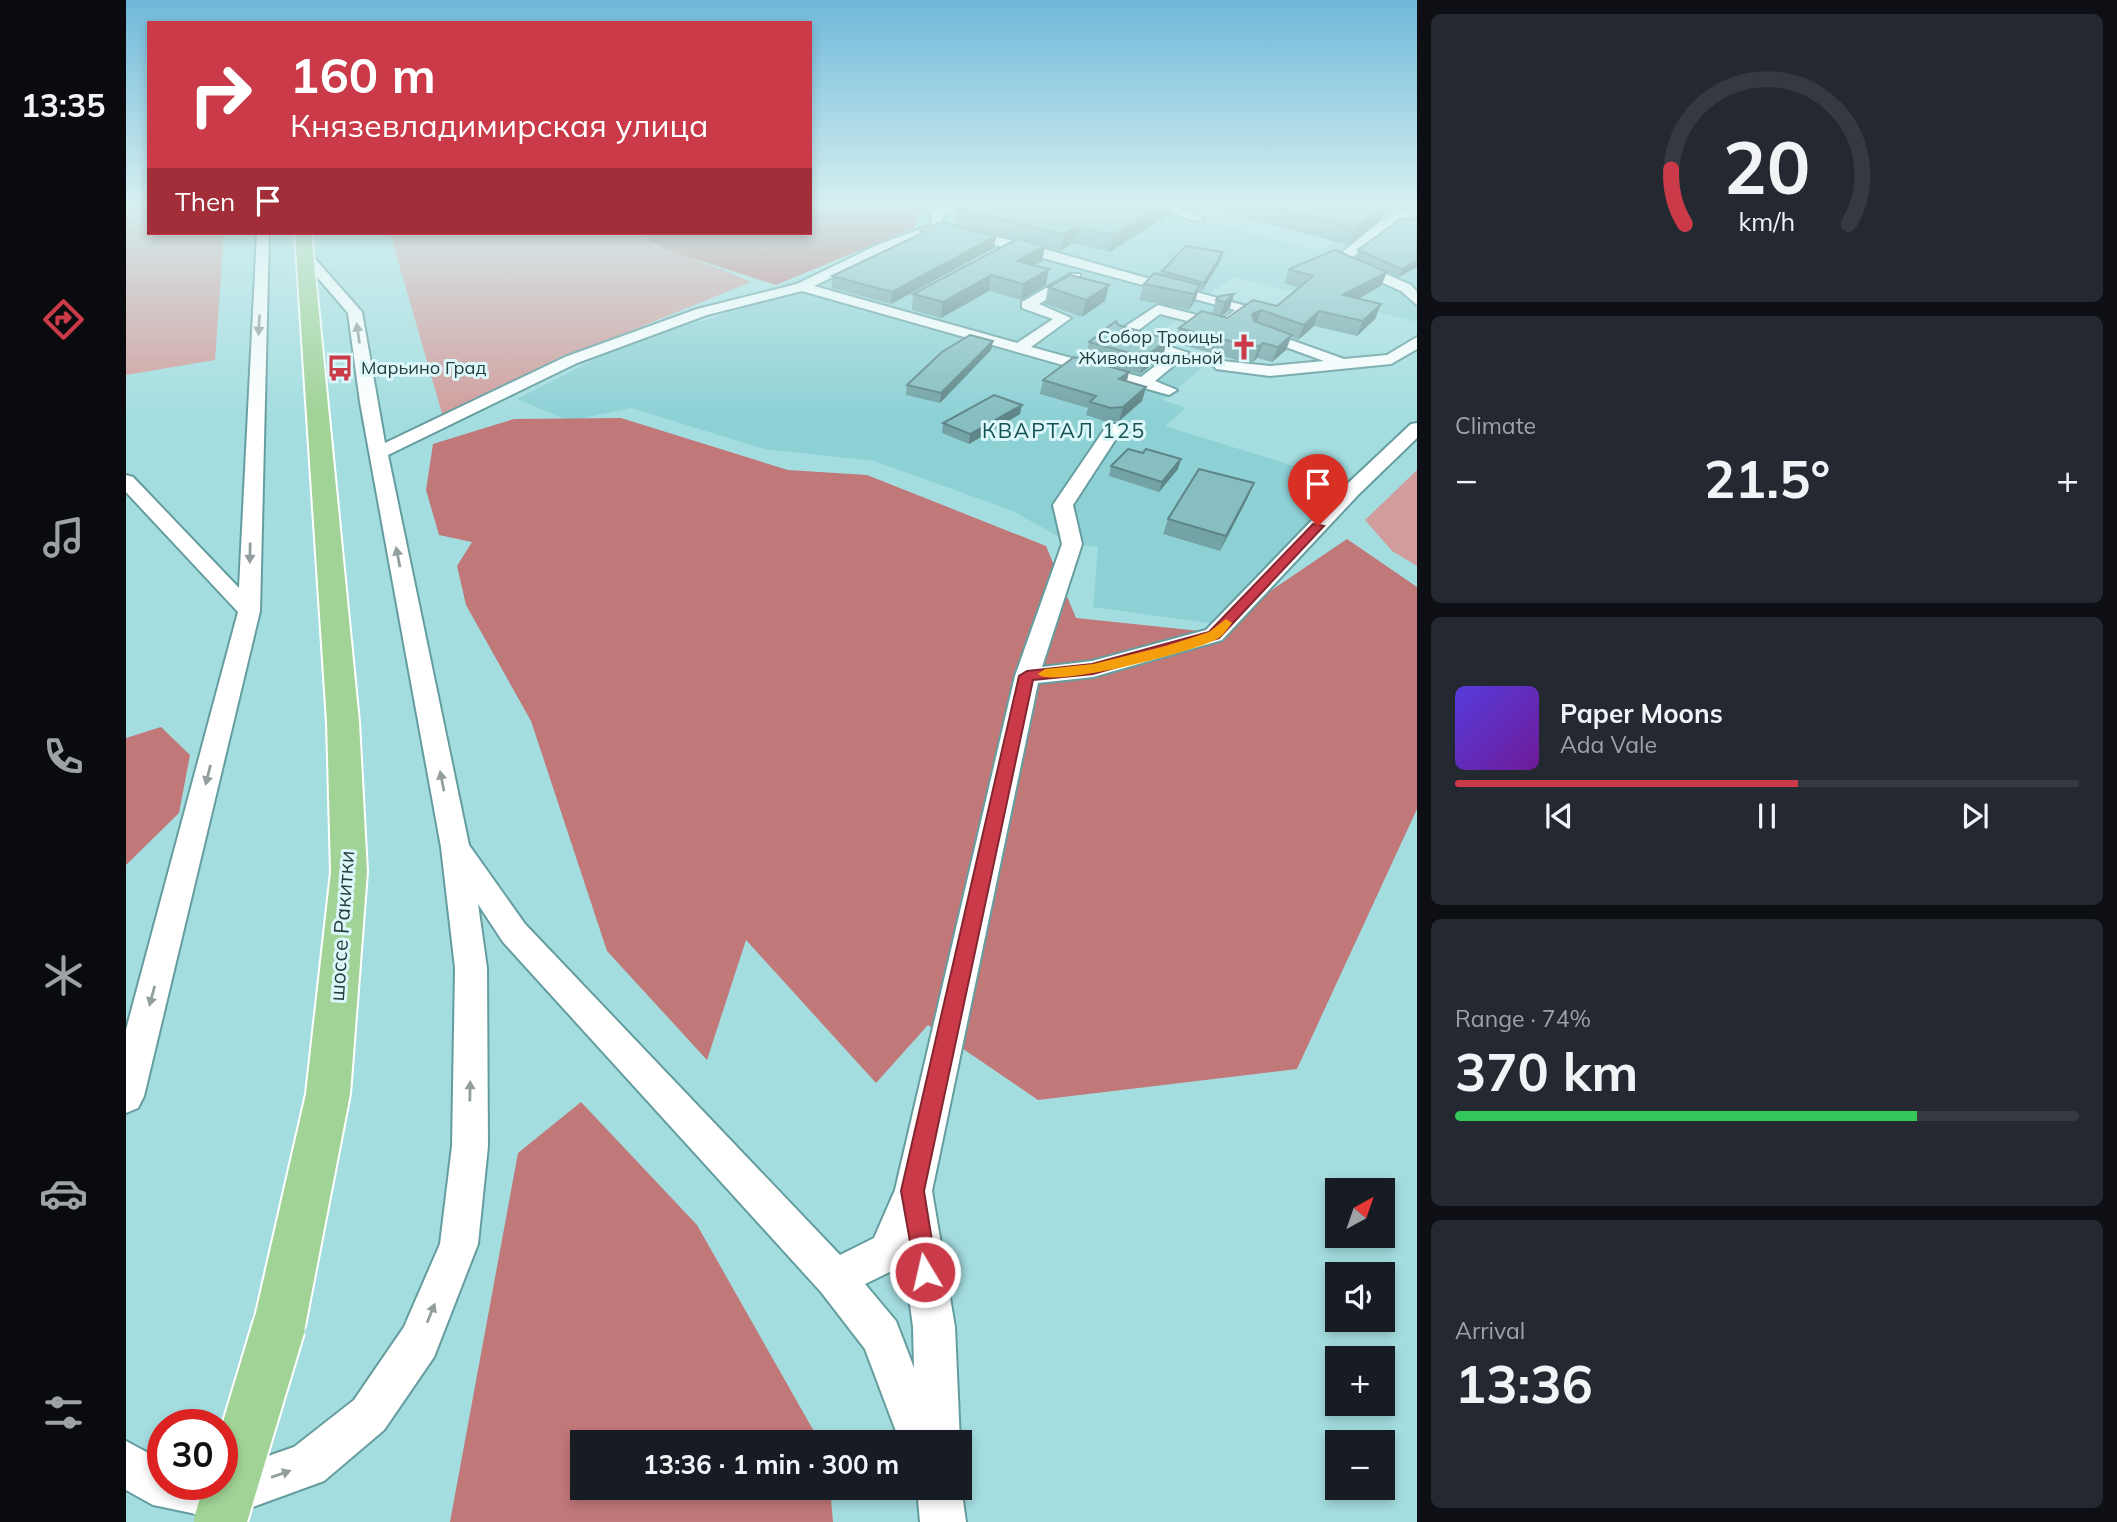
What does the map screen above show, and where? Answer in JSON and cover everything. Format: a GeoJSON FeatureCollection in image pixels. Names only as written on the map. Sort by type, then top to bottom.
{"type":"FeatureCollection","features":[{"type":"Feature","properties":{"kind":"main road","name":"шоссе Ракитки"},"geometry":{"type":"LineString","coordinates":[[220,1522],[279,1325],[328,1094],[349,872],[343,722],[306,273]]}},
{"type":"Feature","properties":{"kind":"street"},"geometry":{"type":"LineString","coordinates":[[126,1096],[249,611],[261,273]]}},
{"type":"Feature","properties":{"kind":"street"},"geometry":{"type":"LineString","coordinates":[[126,1463],[153,1482],[220,1496],[308,1465],[369,1415],[419,1342],[458,1244],[470,1146],[471,968],[455,848],[378,453],[355,312],[326,273]]}},
{"type":"Feature","properties":{"kind":"street"},"geometry":{"type":"LineString","coordinates":[[378,453],[571,360],[702,312],[803,287],[831,273]]}},
{"type":"Feature","properties":{"kind":"street"},"geometry":{"type":"LineString","coordinates":[[1106,273],[1246,308],[1223,326],[1158,309],[1120,336],[1181,353],[1143,383]]}},
{"type":"Feature","properties":{"kind":"street"},"geometry":{"type":"LineString","coordinates":[[1368,273],[1406,289],[1417,301]]}},
{"type":"Feature","properties":{"kind":"street"},"geometry":{"type":"LineString","coordinates":[[1022,346],[1065,318],[1027,305],[1075,277]]}},
{"type":"Feature","properties":{"kind":"street"},"geometry":{"type":"LineString","coordinates":[[803,287],[1022,346],[1169,390]]}},
{"type":"Feature","properties":{"kind":"street"},"geometry":{"type":"LineString","coordinates":[[893,312],[917,299]]}},
{"type":"Feature","properties":{"kind":"street"},"geometry":{"type":"LineString","coordinates":[[1255,331],[1345,363]]}},
{"type":"Feature","properties":{"kind":"street"},"geometry":{"type":"LineString","coordinates":[[1222,366],[1270,371],[1391,359],[1417,342]]}},
{"type":"Feature","properties":{"kind":"street"},"geometry":{"type":"LineString","coordinates":[[835,1278],[888,1252],[913,1191],[1027,676],[1072,544],[1063,505],[1114,428]]}},
{"type":"Feature","properties":{"kind":"street"},"geometry":{"type":"LineString","coordinates":[[1027,676],[1093,669],[1214,635],[1352,490],[1417,428]]}},
{"type":"Feature","properties":{"kind":"street"},"geometry":{"type":"LineString","coordinates":[[126,481],[249,611]]}},
{"type":"Feature","properties":{"kind":"street"},"geometry":{"type":"LineString","coordinates":[[455,848],[514,933],[835,1278],[881,1336],[917,1430]]}},
{"type":"Feature","properties":{"kind":"street"},"geometry":{"type":"LineString","coordinates":[[913,1191],[934,1327],[938,1430]]}},
{"type":"Feature","properties":{"kind":"street"},"geometry":{"type":"LineString","coordinates":[[940,1500],[943,1522]]}},
{"type":"Feature","properties":{"kind":"shaded area"},"geometry":{"type":"Polygon","coordinates":[[[126,273],[221,273],[215,360],[126,375],[126,273]]]}},
{"type":"Feature","properties":{"kind":"shaded area"},"geometry":{"type":"Polygon","coordinates":[[[402,273],[729,273],[751,282],[569,356],[443,417],[402,273]]]}},
{"type":"Feature","properties":{"kind":"shaded area"},"geometry":{"type":"Polygon","coordinates":[[[739,273],[805,273],[776,285],[739,273]]]}},
{"type":"Feature","properties":{"kind":"shaded area"},"geometry":{"type":"Polygon","coordinates":[[[812,273],[1417,273],[1417,322],[1235,277],[1210,293],[1261,306],[1229,332],[1178,319],[1149,340],[1214,358],[1163,400],[1186,408],[1165,426],[1336,479],[1344,491],[1215,624],[1093,607],[1098,547],[1072,544],[1013,511],[874,461],[764,449],[631,408],[569,421],[517,399],[601,356],[662,333],[797,292],[781,286],[812,273]]]}},
{"type":"Feature","properties":{"kind":"shaded area"},"geometry":{"type":"Polygon","coordinates":[[[621,418],[788,470],[867,475],[1046,546],[1076,618],[1210,632],[1347,539],[1417,587],[1417,809],[1297,1069],[1038,1100],[928,1025],[876,1083],[746,940],[707,1060],[607,951],[531,721],[466,605],[457,566],[472,542],[439,535],[426,490],[433,444],[514,419],[621,418]]]}},
{"type":"Feature","properties":{"kind":"shaded area"},"geometry":{"type":"Polygon","coordinates":[[[1417,470],[1417,566],[1392,551],[1365,520],[1417,470]]]}},
{"type":"Feature","properties":{"kind":"shaded area"},"geometry":{"type":"Polygon","coordinates":[[[161,727],[190,755],[179,813],[126,865],[126,738],[161,727]]]}},
{"type":"Feature","properties":{"kind":"shaded area"},"geometry":{"type":"Polygon","coordinates":[[[581,1102],[697,1225],[813,1430],[570,1430],[570,1500],[831,1500],[833,1522],[450,1522],[518,1153],[581,1102]]]}},
{"type":"Feature","properties":{"kind":"building"},"geometry":{"type":"Polygon","coordinates":[[[838,273],[927,273],[892,292],[832,276],[838,273]]]}},
{"type":"Feature","properties":{"kind":"building"},"geometry":{"type":"Polygon","coordinates":[[[953,273],[1042,273],[1023,284],[991,275],[943,302],[913,294],[953,273]]]}},
{"type":"Feature","properties":{"kind":"building"},"geometry":{"type":"Polygon","coordinates":[[[1154,273],[1200,285],[1194,294],[1144,284],[1154,273]]]}},
{"type":"Feature","properties":{"kind":"building"},"geometry":{"type":"Polygon","coordinates":[[[1169,273],[1210,273],[1204,283],[1169,273]]]}},
{"type":"Feature","properties":{"kind":"building"},"geometry":{"type":"Polygon","coordinates":[[[1303,273],[1385,273],[1343,295],[1381,304],[1363,321],[1319,311],[1304,325],[1261,310],[1252,314],[1254,321],[1292,335],[1278,347],[1263,343],[1259,346],[1241,344],[1179,328],[1202,311],[1227,318],[1253,300],[1277,306],[1313,276],[1303,273]]]}},
{"type":"Feature","properties":{"kind":"building"},"geometry":{"type":"Polygon","coordinates":[[[1070,275],[1109,285],[1086,300],[1048,287],[1070,275]]]}},
{"type":"Feature","properties":{"kind":"building"},"geometry":{"type":"Polygon","coordinates":[[[1234,294],[1225,302],[1216,300],[1220,296],[1234,294]]]}},
{"type":"Feature","properties":{"kind":"building"},"geometry":{"type":"Polygon","coordinates":[[[1116,321],[1118,325],[1168,339],[1145,357],[1089,342],[1116,321]]]}},
{"type":"Feature","properties":{"kind":"building"},"geometry":{"type":"Polygon","coordinates":[[[970,335],[993,341],[941,393],[907,385],[942,352],[970,335]]]}},
{"type":"Feature","properties":{"kind":"building"},"geometry":{"type":"Polygon","coordinates":[[[1074,357],[1129,372],[1119,379],[1146,387],[1123,407],[1111,408],[1090,402],[1096,396],[1043,380],[1074,357]]]}},
{"type":"Feature","properties":{"kind":"building"},"geometry":{"type":"Polygon","coordinates":[[[994,395],[1022,405],[970,434],[943,423],[994,395]]]}},
{"type":"Feature","properties":{"kind":"building"},"geometry":{"type":"Polygon","coordinates":[[[1128,449],[1143,453],[1146,449],[1181,459],[1162,482],[1111,466],[1128,449]]]}},
{"type":"Feature","properties":{"kind":"building"},"geometry":{"type":"Polygon","coordinates":[[[1199,469],[1254,483],[1226,536],[1168,519],[1199,469]]]}},
{"type":"Feature","properties":{"kind":"slow traffic"},"geometry":{"type":"LineString","coordinates":[[1045,674],[1093,669],[1170,649],[1214,635],[1226,623]]}},
{"type":"Feature","properties":{"kind":"place","name":"Собор Троицы Живоначальной"},"geometry":{"type":"Point","coordinates":[1244,347]}},
{"type":"Feature","properties":{"kind":"place","name":"Марьино Град"},"geometry":{"type":"Point","coordinates":[340,368]}},
{"type":"Feature","properties":{"kind":"district","name":"КВАРТАЛ 125"},"geometry":{"type":"Point","coordinates":[1064,431]}},
{"type":"Feature","properties":{"kind":"route"},"geometry":{"type":"LineString","coordinates":[[925,1272],[913,1191],[1027,676],[1093,669],[1214,635],[1318,526]]}}]}
